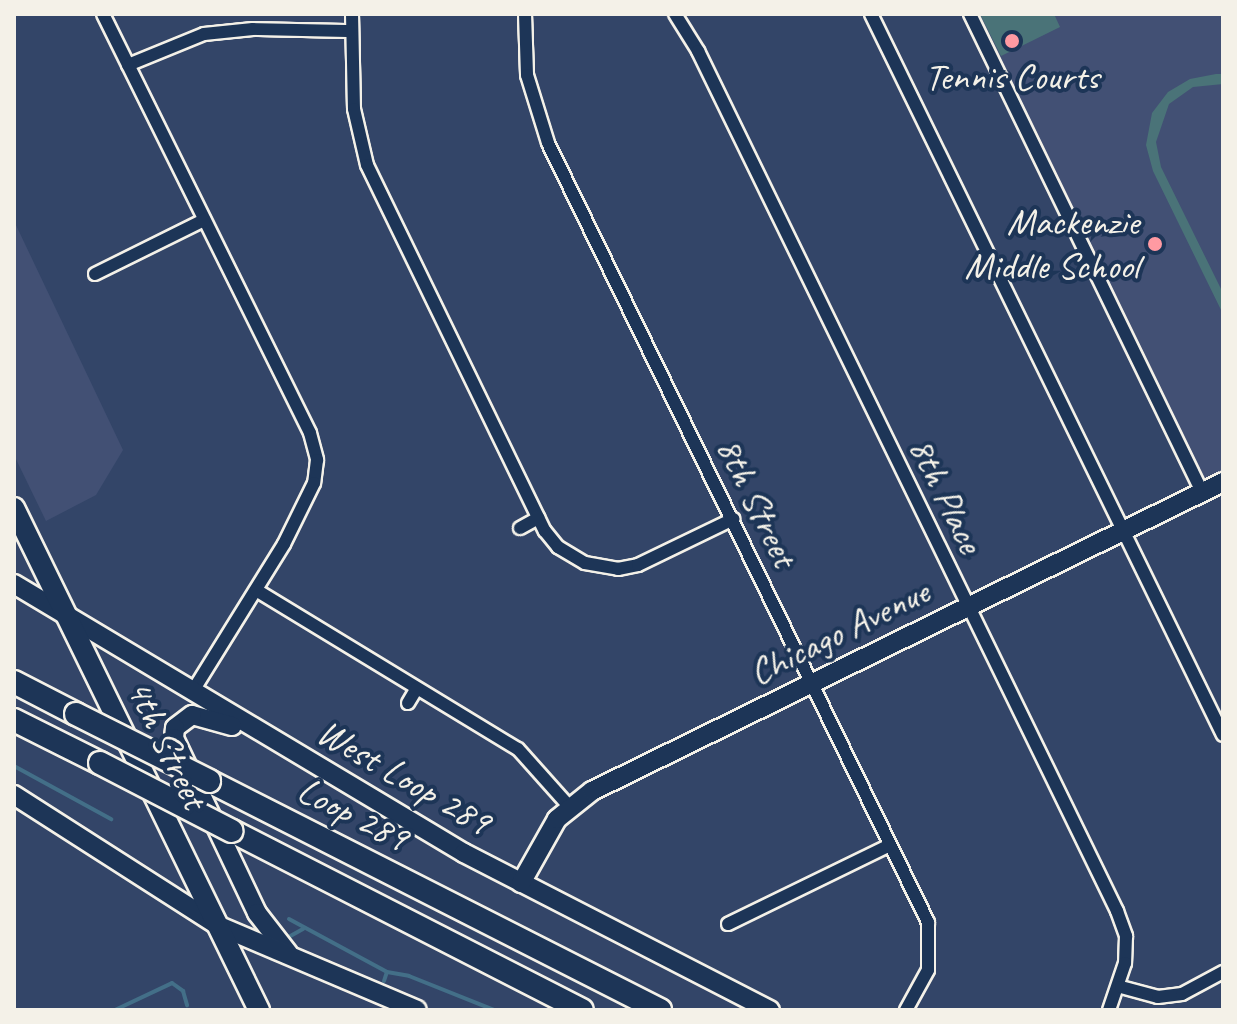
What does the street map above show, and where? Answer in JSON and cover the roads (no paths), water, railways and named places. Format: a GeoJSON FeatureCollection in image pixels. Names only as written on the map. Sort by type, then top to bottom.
{"type":"FeatureCollection","features":[{"type":"Feature","properties":{"kind":"highway","name":"Loop 289"},"geometry":{"type":"LineString","coordinates":[[14,682],[660,1010]]}},
{"type":"Feature","properties":{"kind":"highway","name":"Loop 289"},"geometry":{"type":"LineString","coordinates":[[14,720],[582,1010]]}},
{"type":"Feature","properties":{"kind":"main road","name":"Chicago Avenue"},"geometry":{"type":"LineString","coordinates":[[521,883],[544,837],[569,806],[1223,482]]}},
{"type":"Feature","properties":{"kind":"main road","name":"4th Street"},"geometry":{"type":"LineString","coordinates":[[14,508],[259,1010]]}},
{"type":"Feature","properties":{"kind":"main road","name":"West Loop 289"},"geometry":{"type":"LineString","coordinates":[[14,584],[297,755],[521,883],[770,1010]]}},
{"type":"Feature","properties":{"kind":"main road"},"geometry":{"type":"LineString","coordinates":[[295,961],[257,913],[174,738],[175,728],[192,715],[212,717],[297,755]]}},
{"type":"Feature","properties":{"kind":"main road"},"geometry":{"type":"LineString","coordinates":[[14,795],[217,925],[295,961],[417,1010]]}},
{"type":"Feature","properties":{"kind":"street"},"geometry":{"type":"LineString","coordinates":[[103,14],[310,433],[317,460],[305,503],[256,590],[193,691]]}},
{"type":"Feature","properties":{"kind":"street"},"geometry":{"type":"LineString","coordinates":[[352,14],[354,109],[367,165],[538,518],[571,556],[618,569],[638,565],[733,519]]}},
{"type":"Feature","properties":{"kind":"street","name":"8th Street"},"geometry":{"type":"LineString","coordinates":[[525,14],[527,75],[548,143],[928,922],[931,949],[928,970],[906,1010]]}},
{"type":"Feature","properties":{"kind":"street","name":"8th Place"},"geometry":{"type":"LineString","coordinates":[[675,14],[698,51],[1117,911],[1126,936],[1121,987],[1109,1010]]}},
{"type":"Feature","properties":{"kind":"street"},"geometry":{"type":"LineString","coordinates":[[871,14],[1223,735]]}},
{"type":"Feature","properties":{"kind":"street"},"geometry":{"type":"LineString","coordinates":[[970,14],[1202,492]]}},
{"type":"Feature","properties":{"kind":"street"},"geometry":{"type":"LineString","coordinates":[[128,65],[174,43],[216,32],[352,31]]}},
{"type":"Feature","properties":{"kind":"street"},"geometry":{"type":"LineString","coordinates":[[95,274],[204,220]]}},
{"type":"Feature","properties":{"kind":"street"},"geometry":{"type":"LineString","coordinates":[[520,528],[538,518]]}},
{"type":"Feature","properties":{"kind":"street"},"geometry":{"type":"LineString","coordinates":[[256,590],[518,749],[569,806]]}},
{"type":"Feature","properties":{"kind":"street"},"geometry":{"type":"LineString","coordinates":[[408,703],[417,688]]}},
{"type":"Feature","properties":{"kind":"street"},"geometry":{"type":"LineString","coordinates":[[728,924],[890,845]]}},
{"type":"Feature","properties":{"kind":"street"},"geometry":{"type":"LineString","coordinates":[[1121,987],[1170,995],[1223,972]]}},
{"type":"Feature","properties":{"kind":"waterway"},"geometry":{"type":"LineString","coordinates":[[14,766],[111,819]]}},
{"type":"Feature","properties":{"kind":"waterway"},"geometry":{"type":"LineString","coordinates":[[289,919],[387,972]]}},
{"type":"Feature","properties":{"kind":"waterway"},"geometry":{"type":"LineString","coordinates":[[285,939],[303,929]]}},
{"type":"Feature","properties":{"kind":"waterway"},"geometry":{"type":"LineString","coordinates":[[384,981],[387,972],[409,976],[494,1010]]}},
{"type":"Feature","properties":{"kind":"waterway"},"geometry":{"type":"LineString","coordinates":[[115,1010],[172,983],[183,991],[187,1005]]}},
{"type":"Feature","properties":{"kind":"place","name":"Tennis Courts"},"geometry":{"type":"Point","coordinates":[1012,41]}},
{"type":"Feature","properties":{"kind":"place","name":"Mackenzie Middle School"},"geometry":{"type":"Point","coordinates":[1155,244]}}]}
